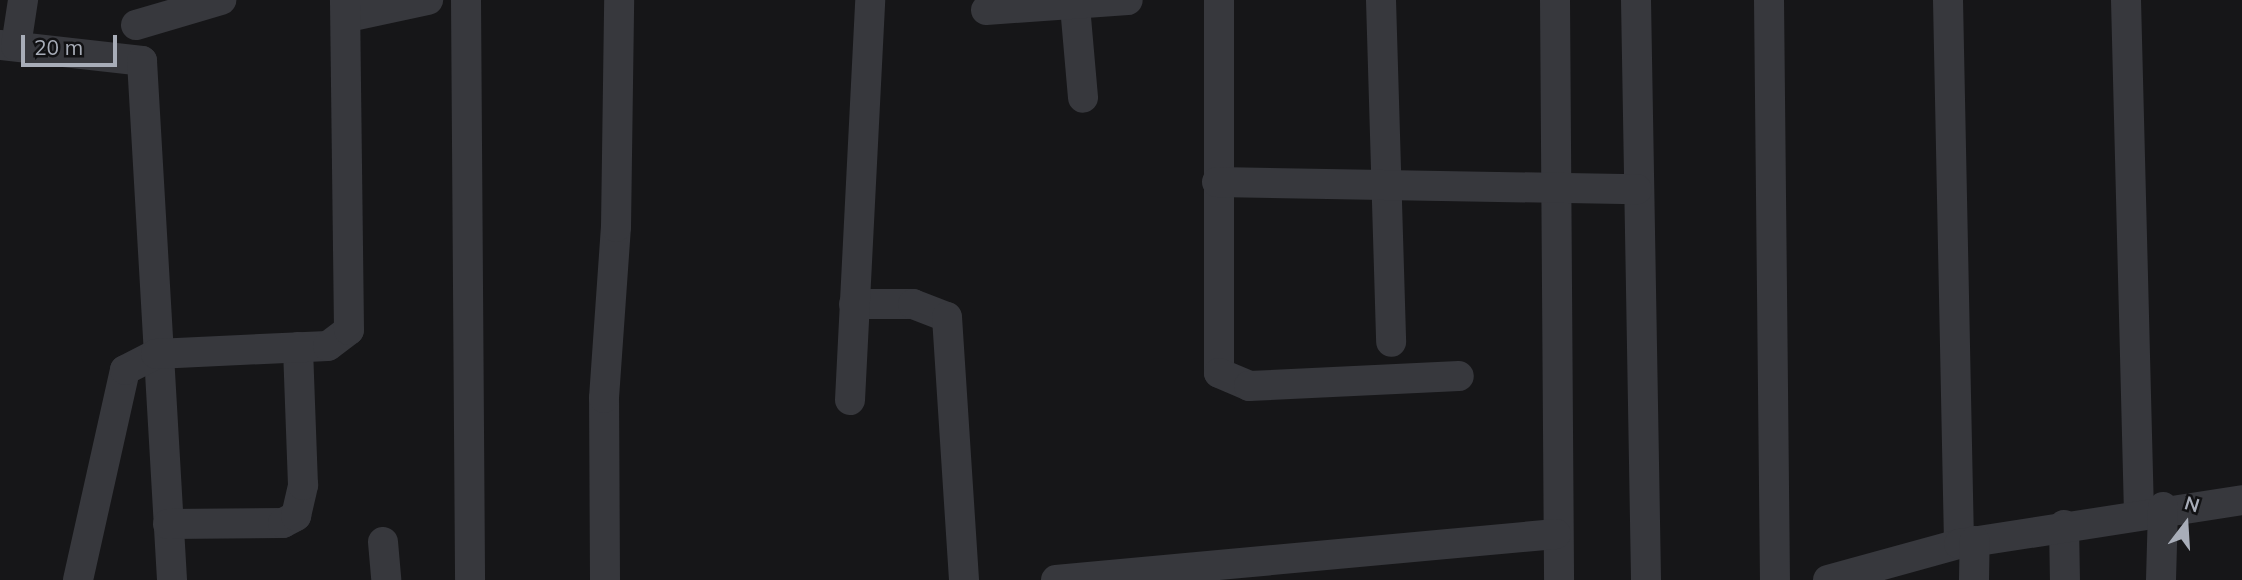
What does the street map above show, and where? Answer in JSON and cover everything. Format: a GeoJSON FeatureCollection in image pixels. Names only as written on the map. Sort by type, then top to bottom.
{"type":"FeatureCollection","features":[{"type":"Feature","properties":{"kind":"street"},"geometry":{"type":"LineString","coordinates":[[23,0],[8,45],[142,61]]}},
{"type":"Feature","properties":{"kind":"street"},"geometry":{"type":"LineString","coordinates":[[172,580],[156,354],[142,61],[136,13],[220,0]]}},
{"type":"Feature","properties":{"kind":"street"},"geometry":{"type":"LineString","coordinates":[[78,580],[117,387],[138,358],[156,354],[298,348],[341,341],[351,312],[346,9],[428,0]]}},
{"type":"Feature","properties":{"kind":"street"},"geometry":{"type":"LineString","coordinates":[[466,0],[470,580]]}},
{"type":"Feature","properties":{"kind":"street"},"geometry":{"type":"LineString","coordinates":[[605,580],[604,398],[616,227],[619,0]]}},
{"type":"Feature","properties":{"kind":"street"},"geometry":{"type":"LineString","coordinates":[[850,400],[870,0]]}},
{"type":"Feature","properties":{"kind":"street"},"geometry":{"type":"LineString","coordinates":[[986,10],[1075,6],[1128,0]]}},
{"type":"Feature","properties":{"kind":"street"},"geometry":{"type":"LineString","coordinates":[[1219,0],[1215,356],[1219,373],[1231,383],[1459,376]]}},
{"type":"Feature","properties":{"kind":"street"},"geometry":{"type":"LineString","coordinates":[[1381,0],[1391,342]]}},
{"type":"Feature","properties":{"kind":"street"},"geometry":{"type":"LineString","coordinates":[[1555,0],[1556,534],[1559,580]]}},
{"type":"Feature","properties":{"kind":"street"},"geometry":{"type":"LineString","coordinates":[[1636,0],[1637,189],[1646,580]]}},
{"type":"Feature","properties":{"kind":"street"},"geometry":{"type":"LineString","coordinates":[[1769,0],[1775,580]]}},
{"type":"Feature","properties":{"kind":"street"},"geometry":{"type":"LineString","coordinates":[[1948,0],[1967,542],[1975,580]]}},
{"type":"Feature","properties":{"kind":"street"},"geometry":{"type":"LineString","coordinates":[[2126,0],[2151,510],[2161,580]]}},
{"type":"Feature","properties":{"kind":"street"},"geometry":{"type":"LineString","coordinates":[[1075,6],[1083,98]]}},
{"type":"Feature","properties":{"kind":"street"},"geometry":{"type":"LineString","coordinates":[[1217,182],[1555,190],[1637,189]]}},
{"type":"Feature","properties":{"kind":"street"},"geometry":{"type":"LineString","coordinates":[[854,304],[914,304],[947,317],[964,580]]}},
{"type":"Feature","properties":{"kind":"street"},"geometry":{"type":"LineString","coordinates":[[168,524],[283,523],[296,516],[303,485],[298,348]]}},
{"type":"Feature","properties":{"kind":"street"},"geometry":{"type":"LineString","coordinates":[[1828,580],[1875,572],[1967,542],[2151,510],[2242,500]]}},
{"type":"Feature","properties":{"kind":"street"},"geometry":{"type":"LineString","coordinates":[[2064,525],[2065,580]]}},
{"type":"Feature","properties":{"kind":"street"},"geometry":{"type":"LineString","coordinates":[[1056,580],[1556,534]]}},
{"type":"Feature","properties":{"kind":"street"},"geometry":{"type":"LineString","coordinates":[[383,542],[386,580]]}}]}
